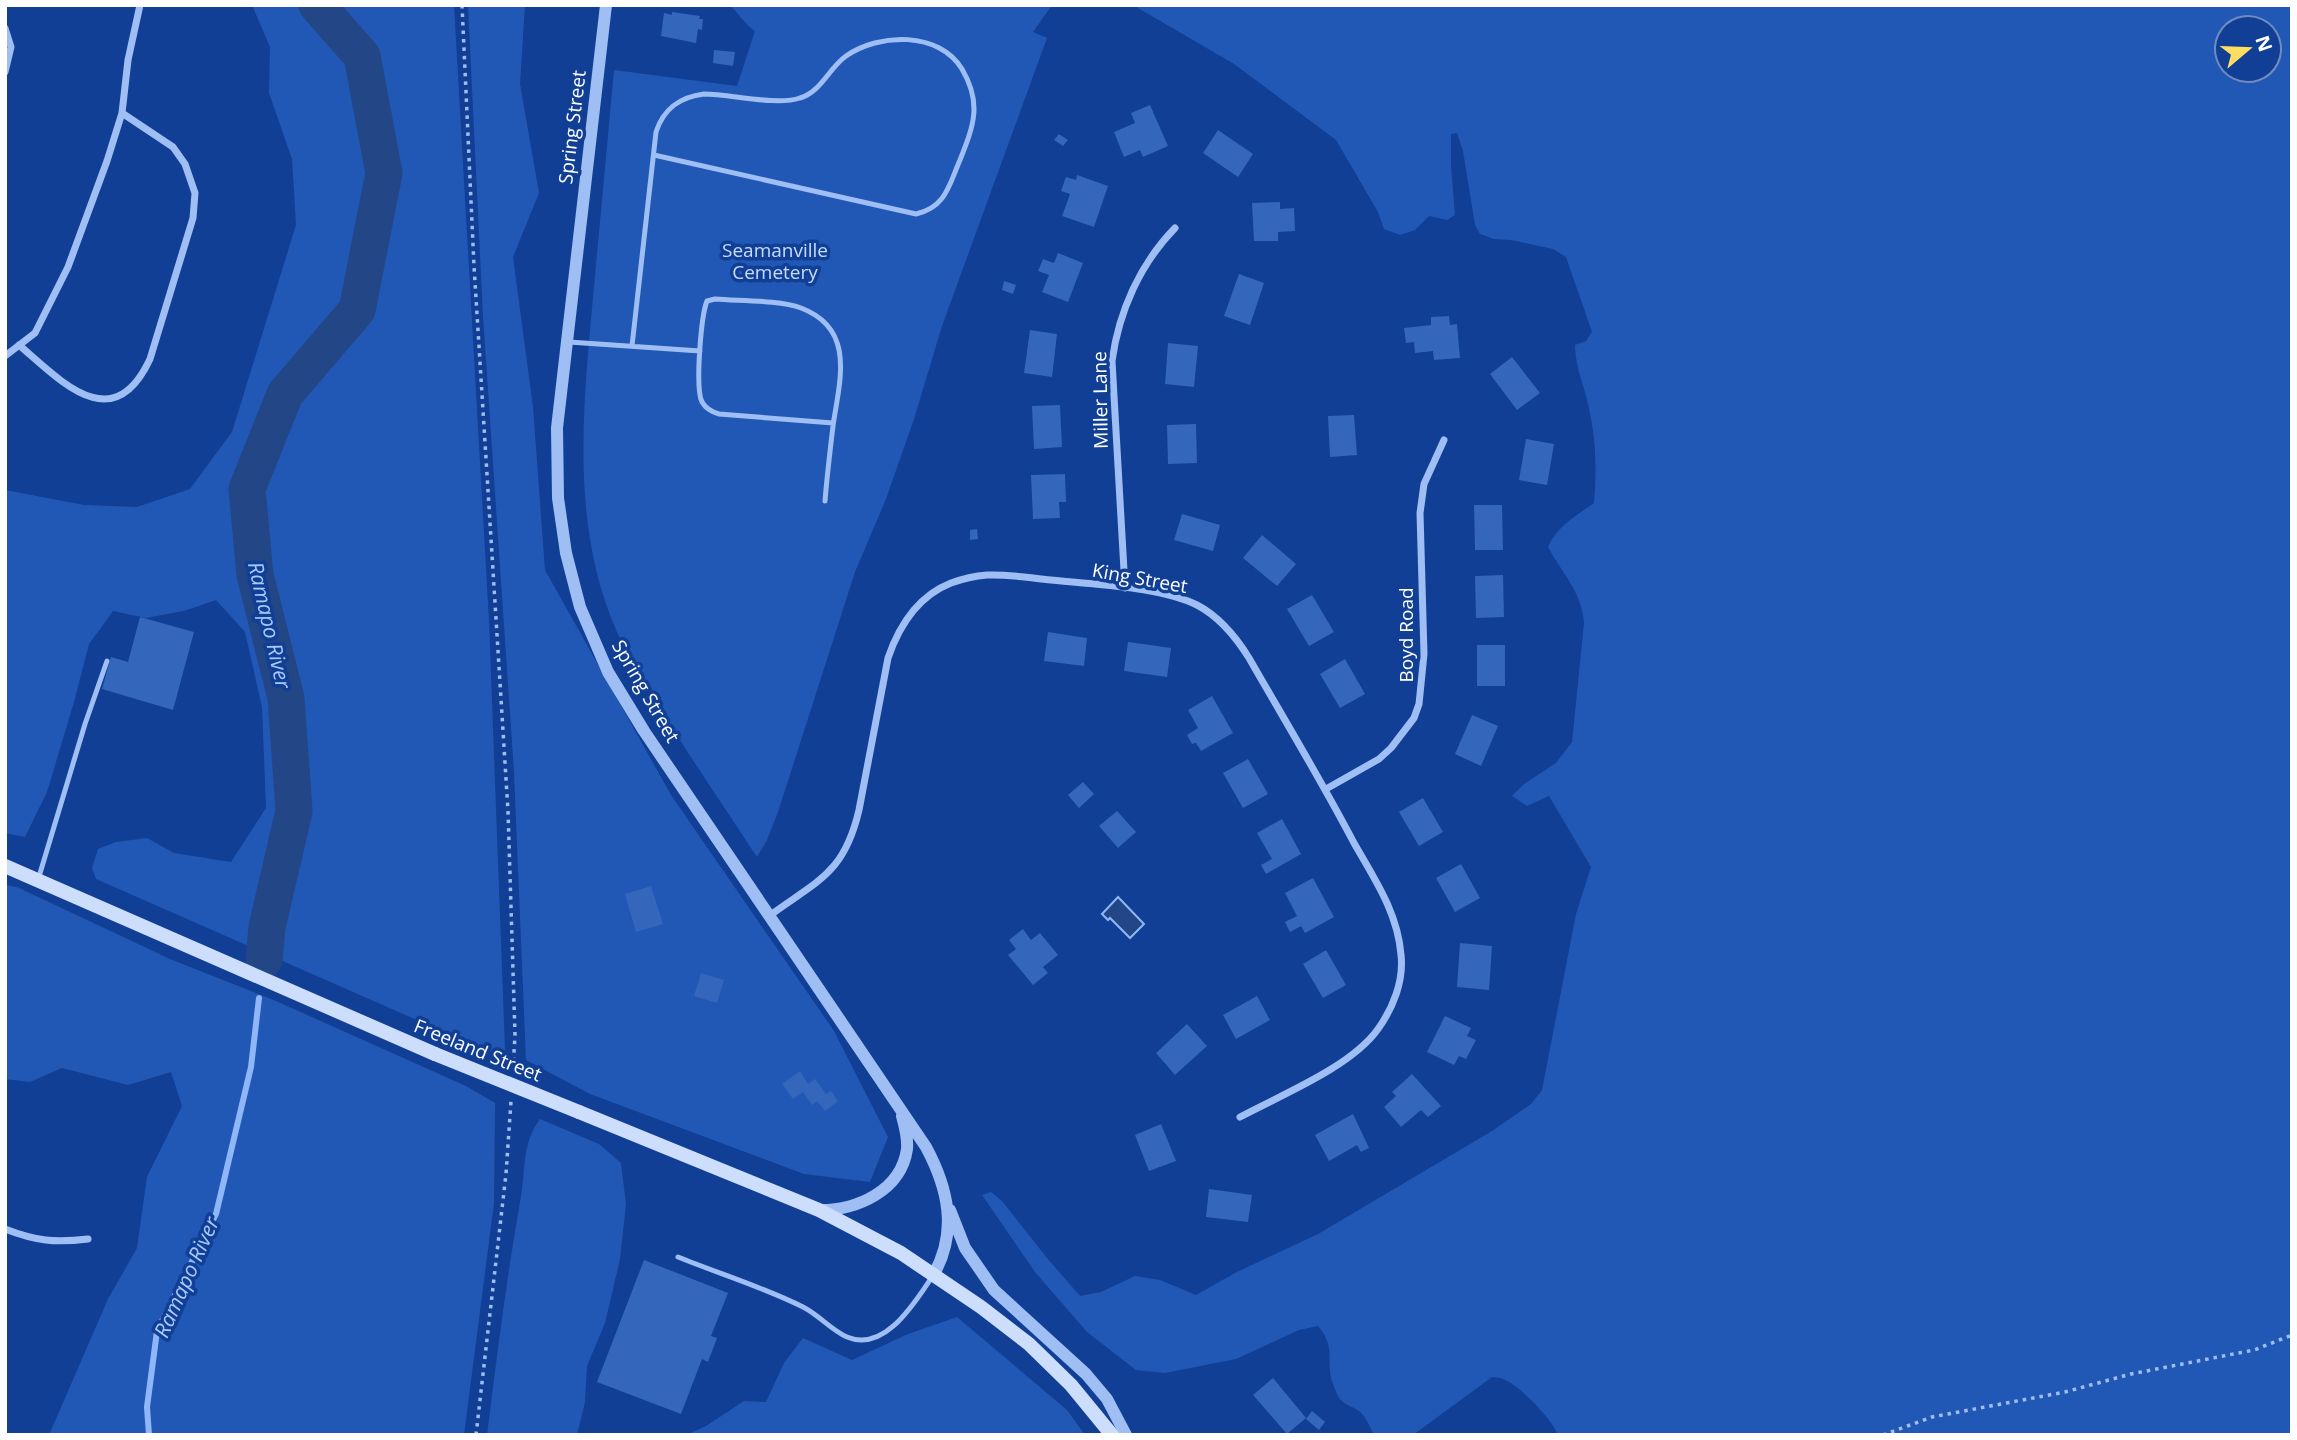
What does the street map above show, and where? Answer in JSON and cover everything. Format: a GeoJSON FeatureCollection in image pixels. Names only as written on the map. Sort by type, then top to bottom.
{"type":"FeatureCollection","features":[{"type":"Feature","properties":{"kind":"main road","name":"Freeland Street"},"geometry":{"type":"LineString","coordinates":[[5,866],[435,1054],[819,1210],[875,1238],[981,1307],[1050,1363],[1112,1435]]}},
{"type":"Feature","properties":{"kind":"street"},"geometry":{"type":"LineString","coordinates":[[5,356],[36,333],[68,267],[122,113],[128,60],[140,5]]}},
{"type":"Feature","properties":{"kind":"street","name":"Spring Street"},"geometry":{"type":"LineString","coordinates":[[606,5],[557,428],[558,498],[566,554],[580,607],[608,672],[644,731],[900,1106],[939,1172],[948,1204],[942,1250],[933,1274]]}},
{"type":"Feature","properties":{"kind":"street"},"geometry":{"type":"LineString","coordinates":[[5,28],[11,47],[5,72]]}},
{"type":"Feature","properties":{"kind":"street"},"geometry":{"type":"LineString","coordinates":[[19,345],[60,380],[85,396],[99,400],[122,396],[143,376],[193,219],[195,193],[185,164],[173,147],[122,113]]}},
{"type":"Feature","properties":{"kind":"street","name":"Miller Lane"},"geometry":{"type":"LineString","coordinates":[[1125,589],[1112,361],[1115,340],[1129,296],[1149,259],[1175,228]]}},
{"type":"Feature","properties":{"kind":"street","name":"Boyd Road"},"geometry":{"type":"LineString","coordinates":[[1326,789],[1379,759],[1404,732],[1416,711],[1422,690],[1424,654],[1420,513],[1424,484],[1444,440]]}},
{"type":"Feature","properties":{"kind":"street","name":"King Street"},"geometry":{"type":"LineString","coordinates":[[769,916],[826,875],[846,851],[859,810],[888,658],[904,623],[923,600],[951,583],[988,575],[1125,589],[1188,601],[1216,617],[1249,658],[1326,789],[1389,907],[1402,956],[1399,982],[1387,1016],[1377,1031],[1352,1055],[1240,1117]]}},
{"type":"Feature","properties":{"kind":"street"},"geometry":{"type":"LineString","coordinates":[[819,1210],[839,1210],[870,1199],[883,1191],[902,1164],[907,1150],[907,1136],[900,1106]]}},
{"type":"Feature","properties":{"kind":"street"},"geometry":{"type":"LineString","coordinates":[[948,1204],[956,1229],[973,1263],[995,1290],[1093,1382],[1107,1399],[1126,1435]]}},
{"type":"Feature","properties":{"kind":"street"},"geometry":{"type":"LineString","coordinates":[[5,1229],[33,1240],[60,1243],[88,1239]]}},
{"type":"Feature","properties":{"kind":"lane"},"geometry":{"type":"LineString","coordinates":[[632,346],[654,155],[659,122],[664,114],[681,100],[704,94],[798,99],[813,92],[848,54],[894,40],[915,40],[936,46],[958,63],[973,94],[974,123],[945,195],[933,209],[916,214],[654,155]]}},
{"type":"Feature","properties":{"kind":"lane"},"geometry":{"type":"LineString","coordinates":[[825,501],[833,423],[841,382],[840,354],[832,332],[803,308],[792,305],[710,300],[705,306],[700,351],[698,390],[703,404],[712,412],[833,423]]}},
{"type":"Feature","properties":{"kind":"lane"},"geometry":{"type":"LineString","coordinates":[[566,341],[700,351]]}},
{"type":"Feature","properties":{"kind":"lane"},"geometry":{"type":"LineString","coordinates":[[38,880],[107,661]]}},
{"type":"Feature","properties":{"kind":"lane"},"geometry":{"type":"LineString","coordinates":[[678,1257],[805,1307],[834,1329],[856,1340],[876,1336],[902,1320],[933,1274]]}},
{"type":"Feature","properties":{"kind":"path"},"geometry":{"type":"LineString","coordinates":[[462,5],[474,266],[508,811],[515,1035],[512,1076]]}},
{"type":"Feature","properties":{"kind":"path"},"geometry":{"type":"LineString","coordinates":[[476,1435],[506,1174],[511,1090]]}},
{"type":"Feature","properties":{"kind":"path"},"geometry":{"type":"LineString","coordinates":[[1883,1435],[1932,1417],[2065,1392],[2131,1374],[2255,1350],[2292,1335]]}},
{"type":"Feature","properties":{"kind":"green space"},"geometry":{"type":"Polygon","coordinates":[[[252,5],[454,5],[489,621],[505,1050],[492,1053],[96,879],[92,868],[98,849],[116,842],[147,838],[174,853],[231,862],[266,808],[262,707],[245,632],[216,600],[184,611],[146,618],[113,611],[89,644],[47,792],[25,837],[5,833],[5,490],[84,505],[137,507],[190,489],[232,432],[296,225],[292,159],[269,93],[270,47],[252,5]]]}},
{"type":"Feature","properties":{"kind":"green space"},"geometry":{"type":"Polygon","coordinates":[[[468,5],[525,5],[520,84],[539,193],[513,257],[533,407],[545,570],[671,795],[834,1031],[888,1137],[870,1182],[804,1174],[590,1094],[526,1060],[514,772],[483,316],[468,5]]]}},
{"type":"Feature","properties":{"kind":"green space","name":"Seamanville Cemetery"},"geometry":{"type":"Polygon","coordinates":[[[729,5],[1052,5],[1033,32],[1047,38],[942,326],[886,499],[855,572],[778,812],[757,857],[651,695],[617,632],[602,592],[592,550],[584,467],[586,382],[614,70],[737,86],[755,31],[729,5]]]}},
{"type":"Feature","properties":{"kind":"green space"},"geometry":{"type":"Polygon","coordinates":[[[1133,5],[2292,5],[2292,1435],[1558,1435],[1526,1395],[1509,1382],[1492,1377],[1413,1435],[1374,1435],[1361,1413],[1338,1396],[1331,1376],[1327,1341],[1318,1326],[1299,1330],[1236,1359],[1165,1373],[1136,1370],[1087,1332],[1035,1272],[982,1195],[991,1192],[1002,1201],[1080,1296],[1101,1292],[1135,1276],[1160,1280],[1196,1295],[1235,1273],[1318,1234],[1492,1131],[1531,1104],[1542,1090],[1576,914],[1591,867],[1549,796],[1527,806],[1512,796],[1524,784],[1556,763],[1572,742],[1584,623],[1580,602],[1548,547],[1562,527],[1594,503],[1593,429],[1575,345],[1586,341],[1592,332],[1566,257],[1553,249],[1480,234],[1475,225],[1463,151],[1457,133],[1451,134],[1455,215],[1447,220],[1429,216],[1415,230],[1400,235],[1384,229],[1378,212],[1336,140],[1234,64],[1133,5]]]}},
{"type":"Feature","properties":{"kind":"green space"},"geometry":{"type":"Polygon","coordinates":[[[5,885],[17,887],[170,959],[276,1001],[466,1086],[495,1103],[494,1203],[464,1435],[49,1435],[108,1299],[137,1248],[147,1177],[182,1106],[171,1072],[128,1085],[62,1068],[30,1082],[5,1079],[5,885]]]}},
{"type":"Feature","properties":{"kind":"green space"},"geometry":{"type":"Polygon","coordinates":[[[540,1119],[599,1144],[621,1163],[626,1204],[620,1259],[605,1323],[587,1366],[585,1402],[577,1435],[487,1435],[526,1156],[530,1137],[540,1119]]]}},
{"type":"Feature","properties":{"kind":"green space"},"geometry":{"type":"Polygon","coordinates":[[[957,1317],[1067,1410],[1085,1435],[686,1435],[706,1426],[744,1401],[766,1402],[784,1363],[803,1338],[852,1360],[908,1334],[957,1317]]]}},
{"type":"Feature","properties":{"kind":"shaded area"},"geometry":{"type":"Polygon","coordinates":[[[1118,897],[1144,924],[1130,938],[1110,918],[1108,920],[1102,914],[1118,897]]]}},
{"type":"Feature","properties":{"kind":"building"},"geometry":{"type":"Polygon","coordinates":[[[672,12],[700,16],[699,19],[703,19],[702,30],[698,29],[696,43],[661,36],[664,13],[672,15],[672,12]]]}},
{"type":"Feature","properties":{"kind":"building"},"geometry":{"type":"Polygon","coordinates":[[[714,50],[735,52],[733,66],[713,63],[714,50]]]}},
{"type":"Feature","properties":{"kind":"building"},"geometry":{"type":"Polygon","coordinates":[[[1150,105],[1168,146],[1143,157],[1140,150],[1124,157],[1114,132],[1135,123],[1131,113],[1150,105]]]}},
{"type":"Feature","properties":{"kind":"building"},"geometry":{"type":"Polygon","coordinates":[[[1218,130],[1253,154],[1238,177],[1203,153],[1218,130]]]}},
{"type":"Feature","properties":{"kind":"building"},"geometry":{"type":"Polygon","coordinates":[[[1059,134],[1068,140],[1063,146],[1054,140],[1059,134]]]}},
{"type":"Feature","properties":{"kind":"building"},"geometry":{"type":"Polygon","coordinates":[[[1077,175],[1108,186],[1094,227],[1062,216],[1070,194],[1061,191],[1066,177],[1076,180],[1077,175]]]}},
{"type":"Feature","properties":{"kind":"building"},"geometry":{"type":"Polygon","coordinates":[[[1280,202],[1280,209],[1294,208],[1295,231],[1278,232],[1278,241],[1254,241],[1252,203],[1280,202]]]}},
{"type":"Feature","properties":{"kind":"building"},"geometry":{"type":"Polygon","coordinates":[[[1058,253],[1083,263],[1068,302],[1042,292],[1049,275],[1038,271],[1043,259],[1054,263],[1058,253]]]}},
{"type":"Feature","properties":{"kind":"building"},"geometry":{"type":"Polygon","coordinates":[[[1239,274],[1264,283],[1250,325],[1224,316],[1239,274]]]}},
{"type":"Feature","properties":{"kind":"building"},"geometry":{"type":"Polygon","coordinates":[[[1004,281],[1016,285],[1013,294],[1002,290],[1004,281]]]}},
{"type":"Feature","properties":{"kind":"building"},"geometry":{"type":"Polygon","coordinates":[[[1449,316],[1450,325],[1457,324],[1460,358],[1434,360],[1433,351],[1415,353],[1414,342],[1406,343],[1404,328],[1431,325],[1431,317],[1449,316]]]}},
{"type":"Feature","properties":{"kind":"building"},"geometry":{"type":"Polygon","coordinates":[[[1030,330],[1057,334],[1052,377],[1024,373],[1030,330]]]}},
{"type":"Feature","properties":{"kind":"building"},"geometry":{"type":"Polygon","coordinates":[[[1168,343],[1198,346],[1194,387],[1165,384],[1168,343]]]}},
{"type":"Feature","properties":{"kind":"building"},"geometry":{"type":"Polygon","coordinates":[[[1512,357],[1540,393],[1517,410],[1490,374],[1512,357]]]}},
{"type":"Feature","properties":{"kind":"building"},"geometry":{"type":"Polygon","coordinates":[[[1060,405],[1062,447],[1034,449],[1032,406],[1060,405]]]}},
{"type":"Feature","properties":{"kind":"building"},"geometry":{"type":"Polygon","coordinates":[[[1354,415],[1357,455],[1330,457],[1328,416],[1354,415]]]}},
{"type":"Feature","properties":{"kind":"building"},"geometry":{"type":"Polygon","coordinates":[[[1196,424],[1197,463],[1168,464],[1167,425],[1196,424]]]}},
{"type":"Feature","properties":{"kind":"building"},"geometry":{"type":"Polygon","coordinates":[[[1526,439],[1554,444],[1547,485],[1519,480],[1526,439]]]}},
{"type":"Feature","properties":{"kind":"building"},"geometry":{"type":"Polygon","coordinates":[[[1065,474],[1066,502],[1059,502],[1060,518],[1033,519],[1031,475],[1065,474]]]}},
{"type":"Feature","properties":{"kind":"building"},"geometry":{"type":"Polygon","coordinates":[[[1474,505],[1502,505],[1503,550],[1475,550],[1474,505]]]}},
{"type":"Feature","properties":{"kind":"building"},"geometry":{"type":"Polygon","coordinates":[[[1182,514],[1220,525],[1213,551],[1174,540],[1182,514]]]}},
{"type":"Feature","properties":{"kind":"building"},"geometry":{"type":"Polygon","coordinates":[[[977,529],[978,539],[970,540],[970,530],[977,529]]]}},
{"type":"Feature","properties":{"kind":"building"},"geometry":{"type":"Polygon","coordinates":[[[1262,535],[1296,564],[1277,586],[1243,558],[1262,535]]]}},
{"type":"Feature","properties":{"kind":"building"},"geometry":{"type":"Polygon","coordinates":[[[1503,575],[1504,617],[1476,618],[1475,576],[1503,575]]]}},
{"type":"Feature","properties":{"kind":"building"},"geometry":{"type":"Polygon","coordinates":[[[1312,595],[1334,632],[1309,646],[1287,609],[1312,595]]]}},
{"type":"Feature","properties":{"kind":"building"},"geometry":{"type":"Polygon","coordinates":[[[140,617],[194,632],[173,710],[102,689],[111,657],[128,662],[140,617]]]}},
{"type":"Feature","properties":{"kind":"building"},"geometry":{"type":"Polygon","coordinates":[[[1048,632],[1087,638],[1084,666],[1044,661],[1048,632]]]}},
{"type":"Feature","properties":{"kind":"building"},"geometry":{"type":"Polygon","coordinates":[[[1128,642],[1171,648],[1167,677],[1124,671],[1128,642]]]}},
{"type":"Feature","properties":{"kind":"building"},"geometry":{"type":"Polygon","coordinates":[[[1477,645],[1505,645],[1505,686],[1477,686],[1477,645]]]}},
{"type":"Feature","properties":{"kind":"building"},"geometry":{"type":"Polygon","coordinates":[[[1345,659],[1365,694],[1340,708],[1320,674],[1345,659]]]}},
{"type":"Feature","properties":{"kind":"building"},"geometry":{"type":"Polygon","coordinates":[[[1212,696],[1233,733],[1201,751],[1196,743],[1192,744],[1187,735],[1198,728],[1188,710],[1212,696]]]}},
{"type":"Feature","properties":{"kind":"building"},"geometry":{"type":"Polygon","coordinates":[[[1472,715],[1498,726],[1481,766],[1455,754],[1472,715]]]}},
{"type":"Feature","properties":{"kind":"building"},"geometry":{"type":"Polygon","coordinates":[[[1248,759],[1268,794],[1243,808],[1223,773],[1248,759]]]}},
{"type":"Feature","properties":{"kind":"building"},"geometry":{"type":"Polygon","coordinates":[[[1083,782],[1094,794],[1079,808],[1068,795],[1083,782]]]}},
{"type":"Feature","properties":{"kind":"building"},"geometry":{"type":"Polygon","coordinates":[[[1423,798],[1443,832],[1419,846],[1399,812],[1423,798]]]}},
{"type":"Feature","properties":{"kind":"building"},"geometry":{"type":"Polygon","coordinates":[[[1117,811],[1136,832],[1118,848],[1099,826],[1117,811]]]}},
{"type":"Feature","properties":{"kind":"building"},"geometry":{"type":"Polygon","coordinates":[[[1282,819],[1301,854],[1266,874],[1261,865],[1272,859],[1257,833],[1282,819]]]}},
{"type":"Feature","properties":{"kind":"building"},"geometry":{"type":"Polygon","coordinates":[[[1461,864],[1480,898],[1455,912],[1436,878],[1461,864]]]}},
{"type":"Feature","properties":{"kind":"building"},"geometry":{"type":"Polygon","coordinates":[[[1313,878],[1334,917],[1305,933],[1301,926],[1290,932],[1285,922],[1297,916],[1285,893],[1313,878]]]}},
{"type":"Feature","properties":{"kind":"building"},"geometry":{"type":"Polygon","coordinates":[[[651,886],[663,924],[636,932],[625,894],[651,886]]]}},
{"type":"Feature","properties":{"kind":"building"},"geometry":{"type":"Polygon","coordinates":[[[1023,929],[1031,940],[1040,933],[1058,955],[1043,967],[1048,973],[1033,985],[1008,955],[1016,949],[1009,940],[1023,929]]]}},
{"type":"Feature","properties":{"kind":"building"},"geometry":{"type":"Polygon","coordinates":[[[1460,943],[1492,946],[1489,990],[1457,987],[1460,943]]]}},
{"type":"Feature","properties":{"kind":"building"},"geometry":{"type":"Polygon","coordinates":[[[1326,950],[1346,985],[1323,998],[1303,964],[1326,950]]]}},
{"type":"Feature","properties":{"kind":"building"},"geometry":{"type":"Polygon","coordinates":[[[701,973],[724,980],[717,1003],[694,996],[701,973]]]}},
{"type":"Feature","properties":{"kind":"building"},"geometry":{"type":"Polygon","coordinates":[[[1257,996],[1270,1020],[1236,1039],[1223,1015],[1257,996]]]}},
{"type":"Feature","properties":{"kind":"building"},"geometry":{"type":"Polygon","coordinates":[[[1445,1016],[1471,1028],[1467,1036],[1476,1040],[1466,1059],[1459,1056],[1454,1065],[1427,1052],[1445,1016]]]}},
{"type":"Feature","properties":{"kind":"building"},"geometry":{"type":"Polygon","coordinates":[[[1187,1024],[1207,1046],[1175,1075],[1156,1053],[1187,1024]]]}},
{"type":"Feature","properties":{"kind":"building"},"geometry":{"type":"Polygon","coordinates":[[[800,1071],[808,1084],[815,1079],[826,1094],[831,1091],[838,1101],[825,1111],[817,1101],[812,1105],[803,1092],[793,1099],[782,1084],[800,1071]]]}},
{"type":"Feature","properties":{"kind":"building"},"geometry":{"type":"Polygon","coordinates":[[[1412,1074],[1441,1106],[1428,1117],[1421,1110],[1401,1127],[1384,1107],[1396,1096],[1392,1092],[1412,1074]]]}},
{"type":"Feature","properties":{"kind":"building"},"geometry":{"type":"Polygon","coordinates":[[[1353,1114],[1369,1148],[1361,1152],[1357,1145],[1329,1161],[1315,1135],[1353,1114]]]}},
{"type":"Feature","properties":{"kind":"building"},"geometry":{"type":"Polygon","coordinates":[[[1161,1124],[1176,1161],[1149,1171],[1135,1135],[1161,1124]]]}},
{"type":"Feature","properties":{"kind":"building"},"geometry":{"type":"Polygon","coordinates":[[[1209,1189],[1252,1195],[1248,1222],[1206,1217],[1209,1189]]]}},
{"type":"Feature","properties":{"kind":"building"},"geometry":{"type":"Polygon","coordinates":[[[644,1260],[728,1293],[711,1336],[717,1338],[708,1362],[702,1359],[681,1414],[597,1382],[644,1260]]]}},
{"type":"Feature","properties":{"kind":"building"},"geometry":{"type":"Polygon","coordinates":[[[1273,1378],[1306,1418],[1287,1434],[1253,1395],[1273,1378]]]}},
{"type":"Feature","properties":{"kind":"building"},"geometry":{"type":"Polygon","coordinates":[[[1312,1411],[1325,1422],[1319,1430],[1306,1419],[1312,1411]]]}},
{"type":"Feature","properties":{"kind":"waterway","name":"Ramapo River"},"geometry":{"type":"LineString","coordinates":[[264,960],[267,927],[294,811],[286,698],[255,575],[247,489],[285,394],[357,310],[384,173],[362,56],[317,5]]}},
{"type":"Feature","properties":{"kind":"waterway","name":"Ramapo River"},"geometry":{"type":"LineString","coordinates":[[149,1435],[147,1407],[157,1331],[216,1214],[251,1067],[259,998]]}}]}
